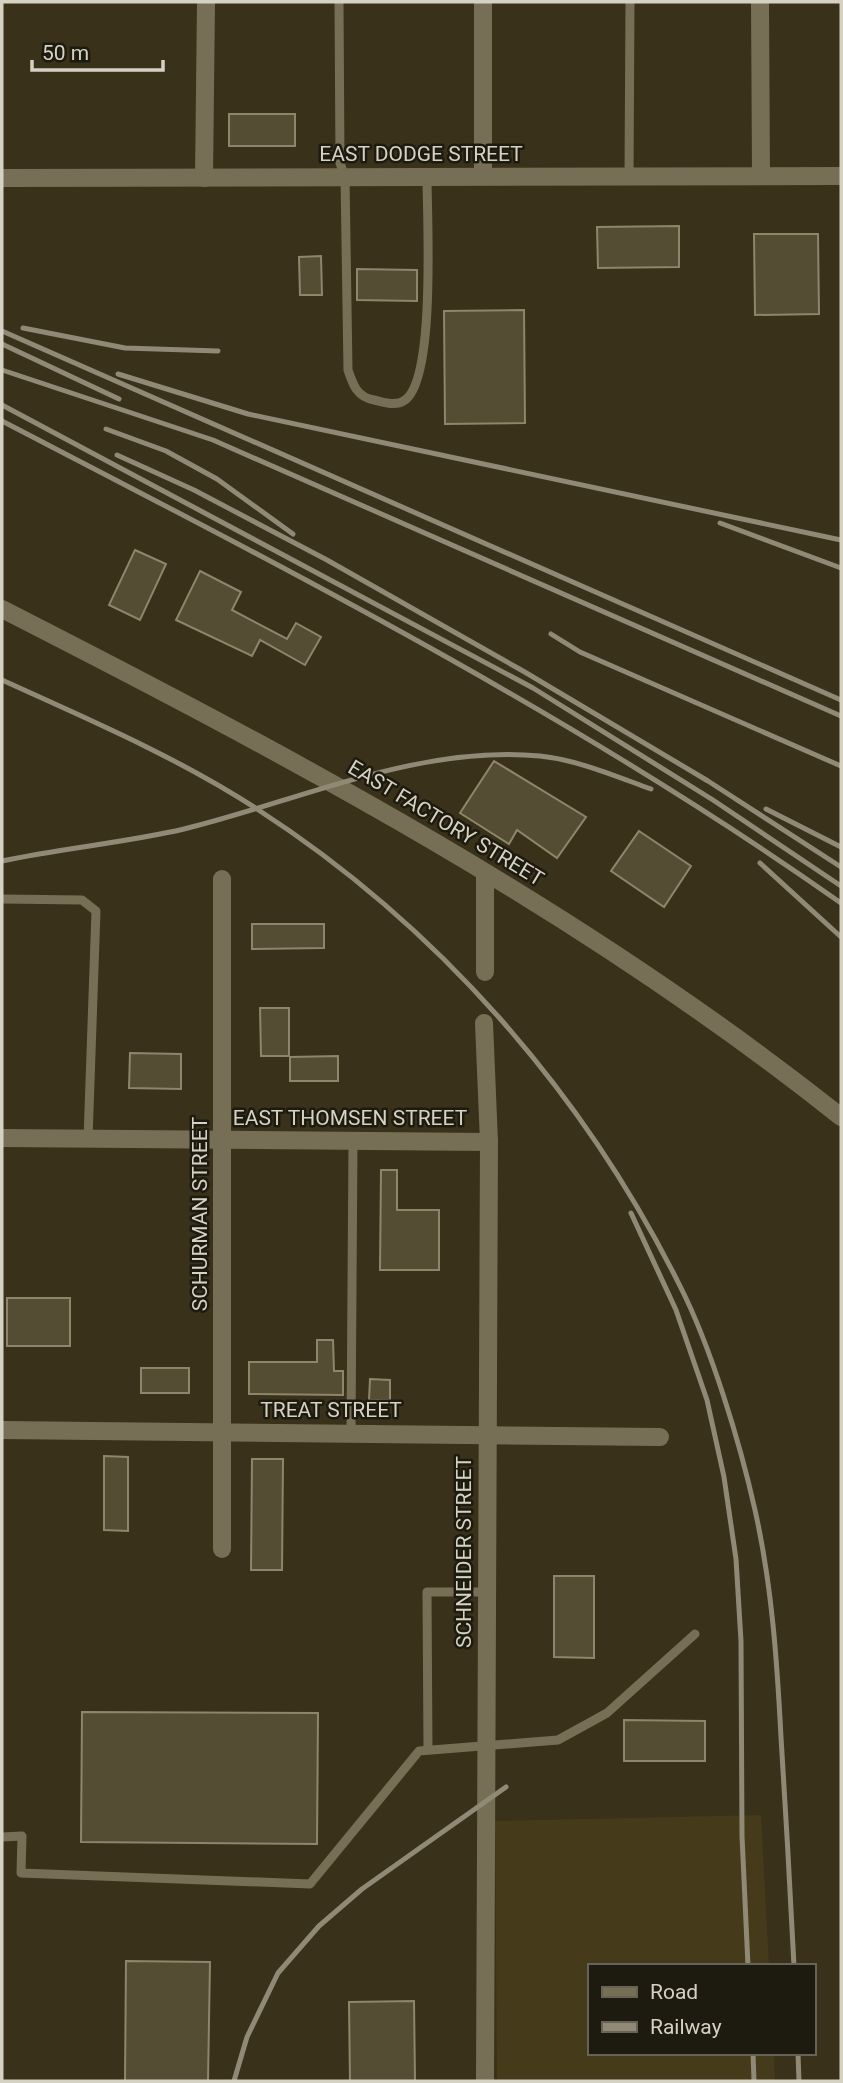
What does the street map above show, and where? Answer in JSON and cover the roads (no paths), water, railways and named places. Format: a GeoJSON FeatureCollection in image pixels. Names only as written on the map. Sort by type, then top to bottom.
{"type":"FeatureCollection","features":[{"type":"Feature","properties":{"kind":"street"},"geometry":{"type":"LineString","coordinates":[[204,178],[206,2]]}},
{"type":"Feature","properties":{"kind":"street"},"geometry":{"type":"LineString","coordinates":[[483,2],[484,176]]}},
{"type":"Feature","properties":{"kind":"street"},"geometry":{"type":"LineString","coordinates":[[760,2],[761,176]]}},
{"type":"Feature","properties":{"kind":"street","name":"EAST DODGE STREET"},"geometry":{"type":"LineString","coordinates":[[2,178],[841,176]]}},
{"type":"Feature","properties":{"kind":"street","name":"EAST FACTORY STREET"},"geometry":{"type":"LineString","coordinates":[[2,609],[339,785],[570,924],[685,1001],[841,1117]]}},
{"type":"Feature","properties":{"kind":"street"},"geometry":{"type":"LineString","coordinates":[[2,620],[26,622]]}},
{"type":"Feature","properties":{"kind":"street"},"geometry":{"type":"LineString","coordinates":[[485,873],[485,972]]}},
{"type":"Feature","properties":{"kind":"street","name":"SCHURMAN STREET"},"geometry":{"type":"LineString","coordinates":[[222,879],[222,1549]]}},
{"type":"Feature","properties":{"kind":"street","name":"SCHNEIDER STREET"},"geometry":{"type":"LineString","coordinates":[[484,1023],[489,1142],[485,2081]]}},
{"type":"Feature","properties":{"kind":"street","name":"EAST THOMSEN STREET"},"geometry":{"type":"LineString","coordinates":[[2,1138],[489,1142]]}},
{"type":"Feature","properties":{"kind":"street","name":"TREAT STREET"},"geometry":{"type":"LineString","coordinates":[[2,1430],[660,1437]]}},
{"type":"Feature","properties":{"kind":"lane"},"geometry":{"type":"LineString","coordinates":[[339,2],[340,163],[345,177],[348,370],[354,389],[366,399],[392,404],[405,400],[418,382],[424,349],[427,177]]}},
{"type":"Feature","properties":{"kind":"lane"},"geometry":{"type":"LineString","coordinates":[[629,2],[629,177]]}},
{"type":"Feature","properties":{"kind":"lane"},"geometry":{"type":"LineString","coordinates":[[2,899],[82,900],[96,911],[88,1139]]}},
{"type":"Feature","properties":{"kind":"lane"},"geometry":{"type":"LineString","coordinates":[[351,1433],[353,1141]]}},
{"type":"Feature","properties":{"kind":"lane"},"geometry":{"type":"LineString","coordinates":[[428,1750],[427,1592],[487,1592]]}},
{"type":"Feature","properties":{"kind":"lane"},"geometry":{"type":"LineString","coordinates":[[2,1837],[22,1836],[21,1873],[310,1884],[419,1751],[558,1740],[607,1713],[695,1634]]}},
{"type":"Feature","properties":{"kind":"railway"},"geometry":{"type":"LineString","coordinates":[[23,328],[125,348],[218,351]]}},
{"type":"Feature","properties":{"kind":"railway"},"geometry":{"type":"LineString","coordinates":[[2,331],[841,700]]}},
{"type":"Feature","properties":{"kind":"railway"},"geometry":{"type":"LineString","coordinates":[[2,344],[119,399]]}},
{"type":"Feature","properties":{"kind":"railway"},"geometry":{"type":"LineString","coordinates":[[2,370],[213,440],[841,716]]}},
{"type":"Feature","properties":{"kind":"railway"},"geometry":{"type":"LineString","coordinates":[[118,374],[248,414],[841,540]]}},
{"type":"Feature","properties":{"kind":"railway"},"geometry":{"type":"LineString","coordinates":[[2,405],[533,688],[713,800],[841,886]]}},
{"type":"Feature","properties":{"kind":"railway"},"geometry":{"type":"LineString","coordinates":[[2,421],[324,590],[535,708],[741,835],[841,903]]}},
{"type":"Feature","properties":{"kind":"railway"},"geometry":{"type":"LineString","coordinates":[[106,429],[166,451],[217,479],[293,534]]}},
{"type":"Feature","properties":{"kind":"railway"},"geometry":{"type":"LineString","coordinates":[[117,455],[194,490],[327,560],[523,671],[708,781],[841,867]]}},
{"type":"Feature","properties":{"kind":"railway"},"geometry":{"type":"LineString","coordinates":[[720,523],[841,568]]}},
{"type":"Feature","properties":{"kind":"railway"},"geometry":{"type":"LineString","coordinates":[[551,634],[580,652],[841,766]]}},
{"type":"Feature","properties":{"kind":"railway"},"geometry":{"type":"LineString","coordinates":[[2,680],[132,740],[227,790],[323,855],[386,906],[445,960],[500,1019],[552,1081],[599,1146],[642,1215],[680,1286],[703,1337],[724,1396],[761,1538],[775,1652],[794,1964]]}},
{"type":"Feature","properties":{"kind":"railway"},"geometry":{"type":"LineString","coordinates":[[2,861],[184,829],[360,778],[450,758],[495,755],[554,758],[596,769],[651,789]]}},
{"type":"Feature","properties":{"kind":"railway"},"geometry":{"type":"LineString","coordinates":[[766,809],[841,847]]}},
{"type":"Feature","properties":{"kind":"railway"},"geometry":{"type":"LineString","coordinates":[[760,863],[841,937]]}},
{"type":"Feature","properties":{"kind":"railway"},"geometry":{"type":"LineString","coordinates":[[631,1213],[676,1310],[707,1400],[724,1477],[736,1559],[741,1641],[742,1836],[748,1964]]}},
{"type":"Feature","properties":{"kind":"railway"},"geometry":{"type":"LineString","coordinates":[[234,2081],[247,2037],[278,1973],[319,1926],[362,1889],[506,1787]]}},
{"type":"Feature","properties":{"kind":"railway"},"geometry":{"type":"LineString","coordinates":[[753,2055],[754,2081]]}},
{"type":"Feature","properties":{"kind":"railway"},"geometry":{"type":"LineString","coordinates":[[798,2055],[799,2081]]}}]}
